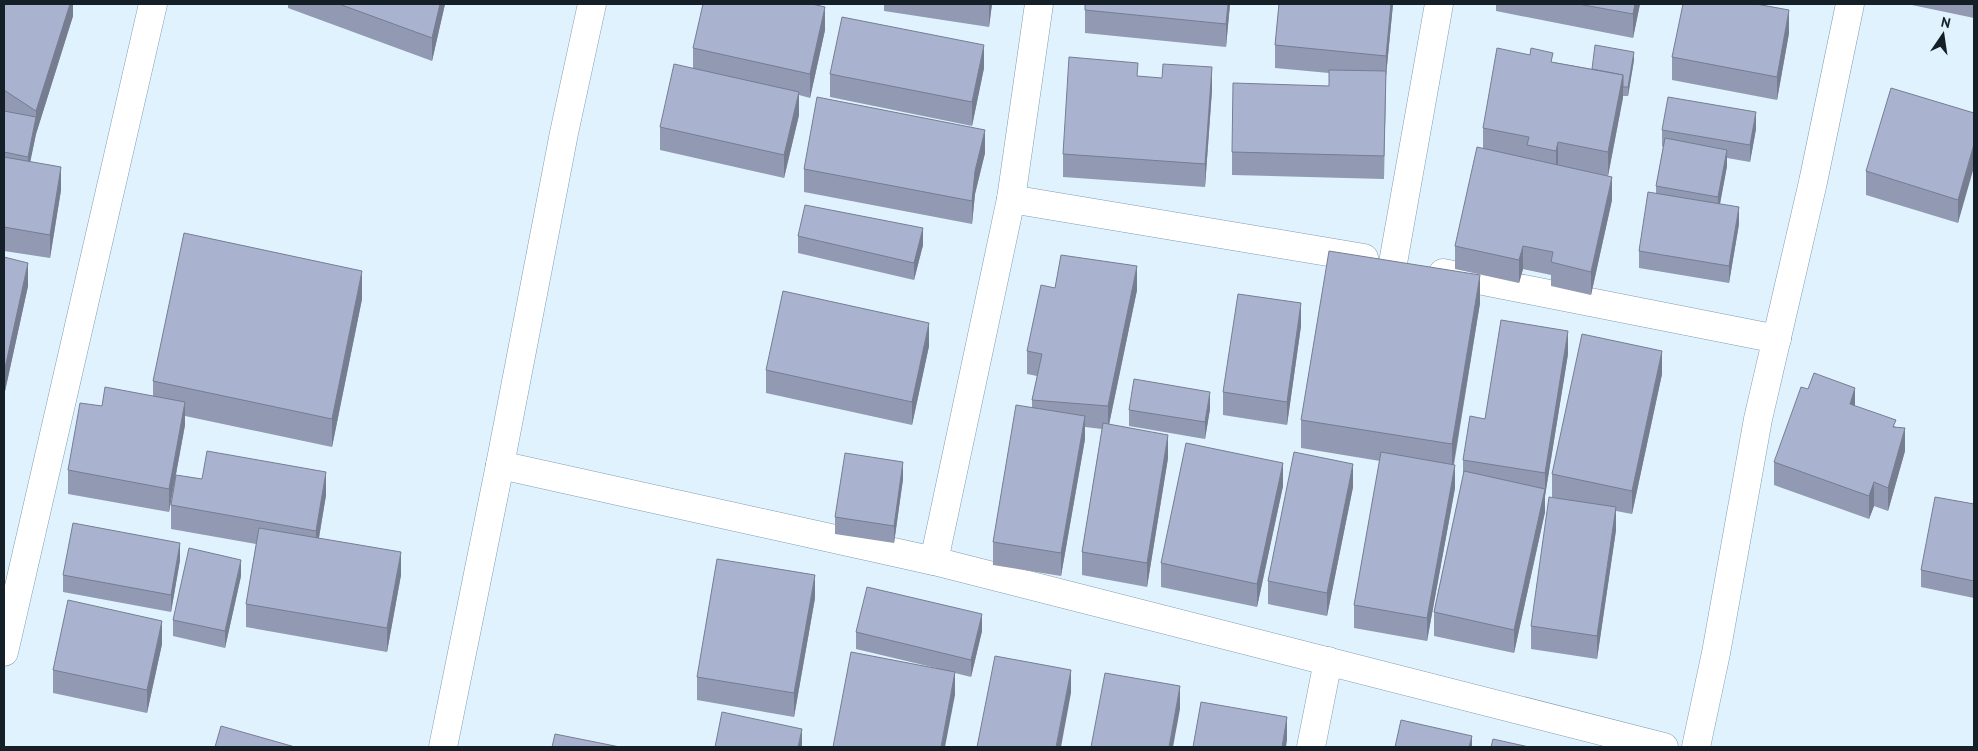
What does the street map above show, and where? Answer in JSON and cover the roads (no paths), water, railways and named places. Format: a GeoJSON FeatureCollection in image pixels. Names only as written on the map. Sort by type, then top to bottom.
{"type":"FeatureCollection","features":[{"type":"Feature","properties":{"kind":"street"},"geometry":{"type":"LineString","coordinates":[[4,652],[153,4]]}},
{"type":"Feature","properties":{"kind":"street"},"geometry":{"type":"LineString","coordinates":[[443,747],[564,133],[592,4]]}},
{"type":"Feature","properties":{"kind":"street"},"geometry":{"type":"LineString","coordinates":[[934,561],[1010,199],[1039,4]]}},
{"type":"Feature","properties":{"kind":"street"},"geometry":{"type":"LineString","coordinates":[[1393,262],[1439,4]]}},
{"type":"Feature","properties":{"kind":"street"},"geometry":{"type":"LineString","coordinates":[[1696,747],[1716,653],[1758,419],[1813,182],[1850,4]]}},
{"type":"Feature","properties":{"kind":"street"},"geometry":{"type":"LineString","coordinates":[[1010,199],[1393,262],[1777,339]]}},
{"type":"Feature","properties":{"kind":"street"},"geometry":{"type":"LineString","coordinates":[[500,465],[934,561],[1664,747]]}},
{"type":"Feature","properties":{"kind":"street"},"geometry":{"type":"LineString","coordinates":[[1311,747],[1328,661]]}}]}
